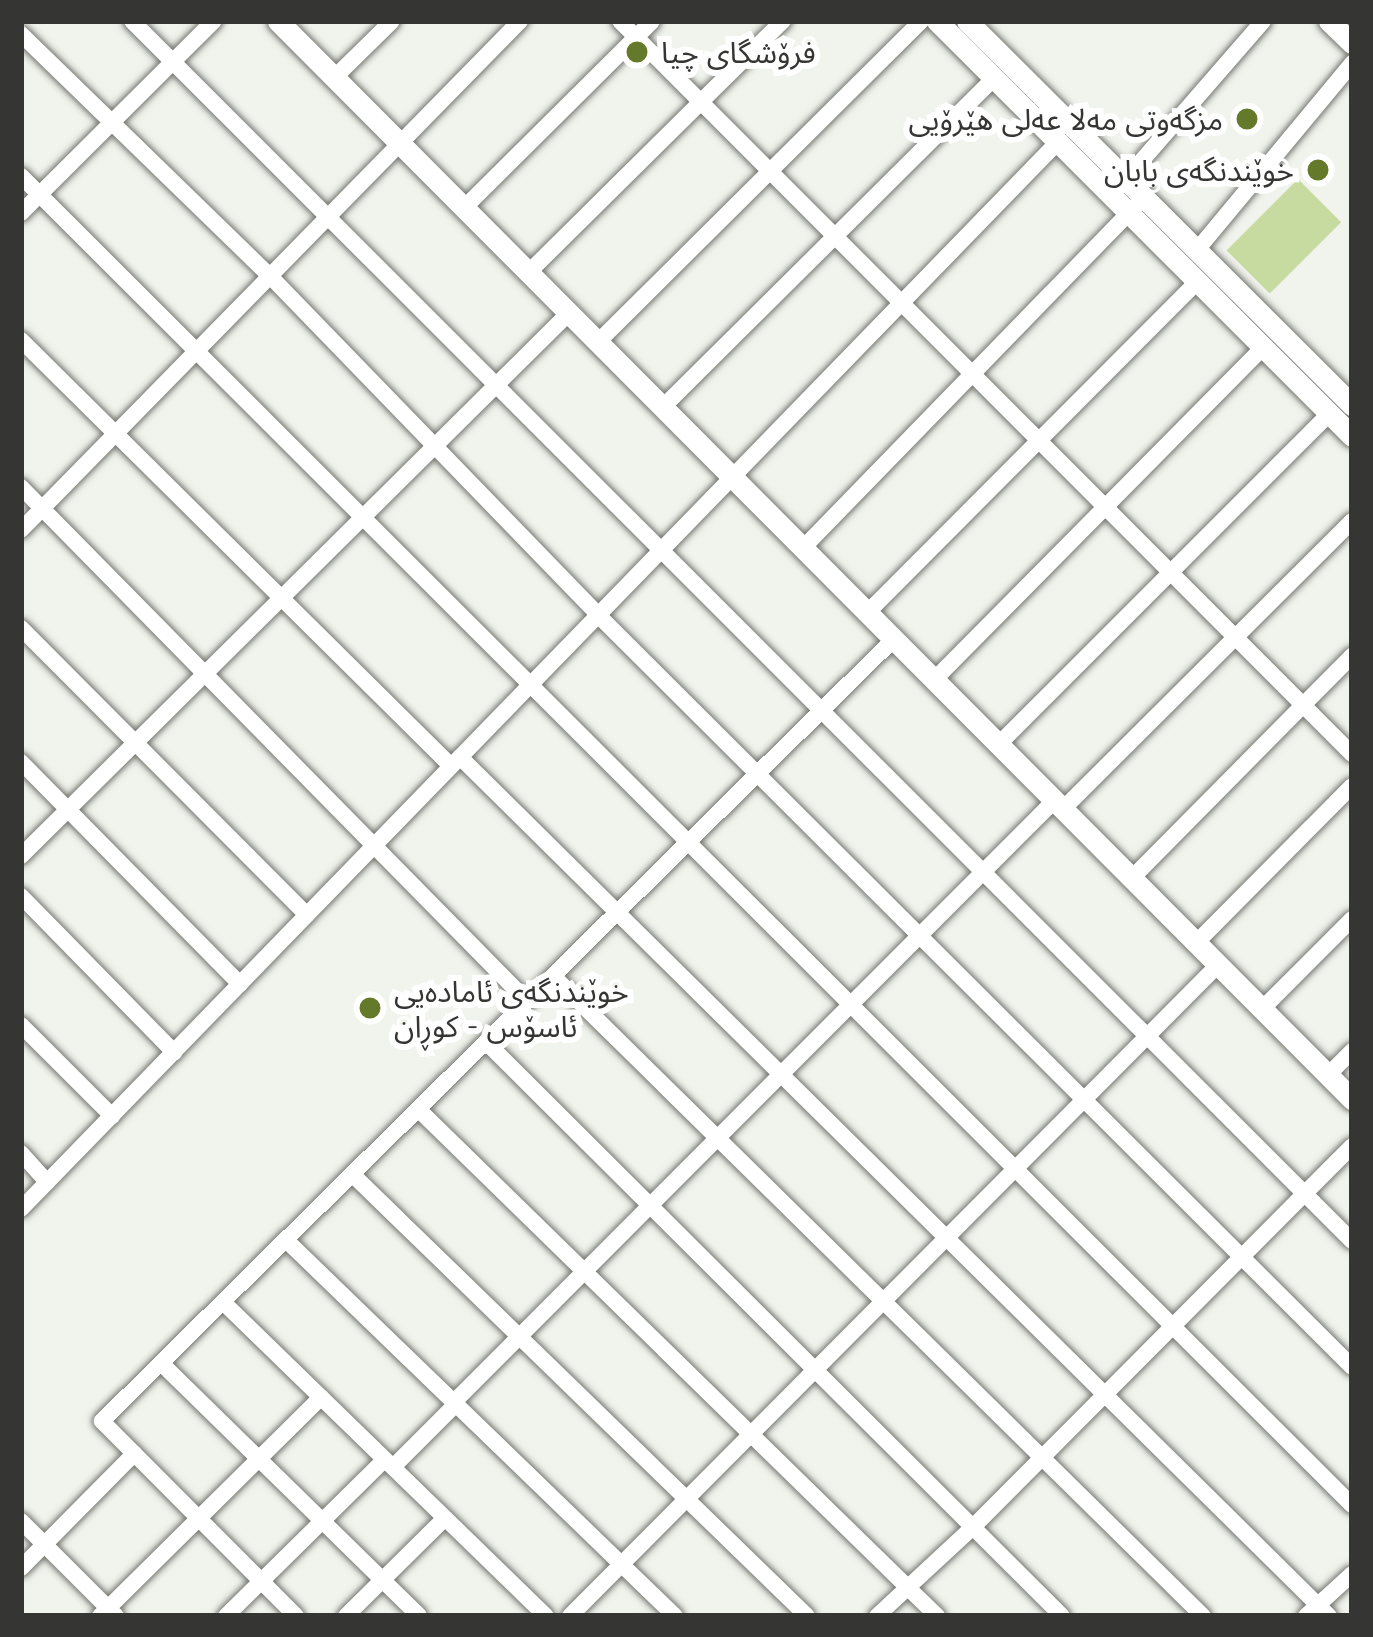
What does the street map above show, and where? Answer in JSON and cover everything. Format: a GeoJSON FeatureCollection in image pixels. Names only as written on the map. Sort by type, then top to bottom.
{"type":"FeatureCollection","features":[{"type":"Feature","properties":{"kind":"street"},"geometry":{"type":"LineString","coordinates":[[132,21],[1352,1241]]}},
{"type":"Feature","properties":{"kind":"street"},"geometry":{"type":"LineString","coordinates":[[21,212],[214,21]]}},
{"type":"Feature","properties":{"kind":"street"},"geometry":{"type":"LineString","coordinates":[[278,21],[1352,1099]]}},
{"type":"Feature","properties":{"kind":"street"},"geometry":{"type":"LineString","coordinates":[[334,78],[392,21]]}},
{"type":"Feature","properties":{"kind":"street"},"geometry":{"type":"LineString","coordinates":[[21,530],[520,21]]}},
{"type":"Feature","properties":{"kind":"street"},"geometry":{"type":"LineString","coordinates":[[620,21],[1352,754]]}},
{"type":"Feature","properties":{"kind":"street"},"geometry":{"type":"LineString","coordinates":[[464,208],[652,21]]}},
{"type":"Feature","properties":{"kind":"street"},"geometry":{"type":"LineString","coordinates":[[528,272],[782,21]]}},
{"type":"Feature","properties":{"kind":"street"},"geometry":{"type":"LineString","coordinates":[[598,342],[921,21]]}},
{"type":"Feature","properties":{"kind":"street"},"geometry":{"type":"LineString","coordinates":[[937,21],[994,78],[1034,103],[1058,142],[1119,187]]}},
{"type":"Feature","properties":{"kind":"street"},"geometry":{"type":"LineString","coordinates":[[967,21],[1034,103],[1137,205],[1198,281],[1352,436]]}},
{"type":"Feature","properties":{"kind":"street"},"geometry":{"type":"LineString","coordinates":[[1119,187],[1263,21]]}},
{"type":"Feature","properties":{"kind":"street"},"geometry":{"type":"LineString","coordinates":[[1330,21],[1352,43]]}},
{"type":"Feature","properties":{"kind":"street"},"geometry":{"type":"LineString","coordinates":[[21,34],[270,276],[598,615],[1352,1367]]}},
{"type":"Feature","properties":{"kind":"street"},"geometry":{"type":"LineString","coordinates":[[1197,250],[1352,64]]}},
{"type":"Feature","properties":{"kind":"street"},"geometry":{"type":"LineString","coordinates":[[663,407],[994,78]]}},
{"type":"Feature","properties":{"kind":"street"},"geometry":{"type":"LineString","coordinates":[[21,1210],[1058,142]]}},
{"type":"Feature","properties":{"kind":"street"},"geometry":{"type":"LineString","coordinates":[[21,176],[528,688],[1352,1504]]}},
{"type":"Feature","properties":{"kind":"street"},"geometry":{"type":"LineString","coordinates":[[1137,205],[1197,250],[1352,405]]}},
{"type":"Feature","properties":{"kind":"street"},"geometry":{"type":"LineString","coordinates":[[803,548],[1137,205]]}},
{"type":"Feature","properties":{"kind":"street"},"geometry":{"type":"LineString","coordinates":[[867,613],[1198,281]]}},
{"type":"Feature","properties":{"kind":"street"},"geometry":{"type":"LineString","coordinates":[[21,856],[569,313]]}},
{"type":"Feature","properties":{"kind":"street"},"geometry":{"type":"LineString","coordinates":[[21,340],[281,598],[782,1073],[1107,1393],[1318,1613],[1352,1574]]}},
{"type":"Feature","properties":{"kind":"street"},"geometry":{"type":"LineString","coordinates":[[934,680],[1264,347]]}},
{"type":"Feature","properties":{"kind":"street"},"geometry":{"type":"LineString","coordinates":[[999,744],[1330,414]]}},
{"type":"Feature","properties":{"kind":"street"},"geometry":{"type":"LineString","coordinates":[[21,487],[527,1001]]}},
{"type":"Feature","properties":{"kind":"street"},"geometry":{"type":"LineString","coordinates":[[226,1616],[455,1403],[982,872],[1059,804],[1352,521]]}},
{"type":"Feature","properties":{"kind":"street"},"geometry":{"type":"LineString","coordinates":[[21,628],[307,915]]}},
{"type":"Feature","properties":{"kind":"street"},"geometry":{"type":"LineString","coordinates":[[296,1616],[102,1421],[893,639]]}},
{"type":"Feature","properties":{"kind":"street"},"geometry":{"type":"LineString","coordinates":[[1132,878],[1352,656]]}},
{"type":"Feature","properties":{"kind":"street"},"geometry":{"type":"LineString","coordinates":[[21,762],[240,984]]}},
{"type":"Feature","properties":{"kind":"street"},"geometry":{"type":"LineString","coordinates":[[1196,943],[1352,786]]}},
{"type":"Feature","properties":{"kind":"street"},"geometry":{"type":"LineString","coordinates":[[21,896],[174,1052]]}},
{"type":"Feature","properties":{"kind":"street"},"geometry":{"type":"LineString","coordinates":[[1262,1009],[1352,919]]}},
{"type":"Feature","properties":{"kind":"street"},"geometry":{"type":"LineString","coordinates":[[570,1616],[1218,964]]}},
{"type":"Feature","properties":{"kind":"street"},"geometry":{"type":"LineString","coordinates":[[553,976],[1203,1616]]}},
{"type":"Feature","properties":{"kind":"street"},"geometry":{"type":"LineString","coordinates":[[21,1025],[112,1116]]}},
{"type":"Feature","properties":{"kind":"street"},"geometry":{"type":"LineString","coordinates":[[486,1042],[1063,1616]]}},
{"type":"Feature","properties":{"kind":"street"},"geometry":{"type":"LineString","coordinates":[[1328,1075],[1352,1051]]}},
{"type":"Feature","properties":{"kind":"street"},"geometry":{"type":"LineString","coordinates":[[418,1109],[937,1616]]}},
{"type":"Feature","properties":{"kind":"street"},"geometry":{"type":"LineString","coordinates":[[877,1616],[974,1527],[1352,1146]]}},
{"type":"Feature","properties":{"kind":"street"},"geometry":{"type":"LineString","coordinates":[[21,1153],[47,1183]]}},
{"type":"Feature","properties":{"kind":"street"},"geometry":{"type":"LineString","coordinates":[[352,1174],[807,1616]]}},
{"type":"Feature","properties":{"kind":"street"},"geometry":{"type":"LineString","coordinates":[[286,1240],[675,1616]]}},
{"type":"Feature","properties":{"kind":"street"},"geometry":{"type":"LineString","coordinates":[[223,1302],[546,1616]]}},
{"type":"Feature","properties":{"kind":"street"},"geometry":{"type":"LineString","coordinates":[[161,1363],[419,1616]]}},
{"type":"Feature","properties":{"kind":"street"},"geometry":{"type":"LineString","coordinates":[[21,1521],[108,1613],[321,1397]]}},
{"type":"Feature","properties":{"kind":"street"},"geometry":{"type":"LineString","coordinates":[[21,1568],[134,1454]]}},
{"type":"Feature","properties":{"kind":"street"},"geometry":{"type":"LineString","coordinates":[[346,1616],[445,1518]]}},
{"type":"Feature","properties":{"kind":"green space"},"geometry":{"type":"Polygon","coordinates":[[[1298,179],[1341,222],[1270,294],[1227,250],[1298,179]]]}},
{"type":"Feature","properties":{"kind":"place","name":"فرۆشگای چیا"},"geometry":{"type":"Point","coordinates":[637,52]}},
{"type":"Feature","properties":{"kind":"place","name":"مزگەوتی مەلا عەلی هێرۆیی"},"geometry":{"type":"Point","coordinates":[1247,119]}},
{"type":"Feature","properties":{"kind":"place","name":"خوێندنگەی بابان"},"geometry":{"type":"Point","coordinates":[1318,170]}},
{"type":"Feature","properties":{"kind":"place","name":"خوێندنگەی ئامادەیی ئاسۆس - کوڕان"},"geometry":{"type":"Point","coordinates":[370,1008]}}]}
